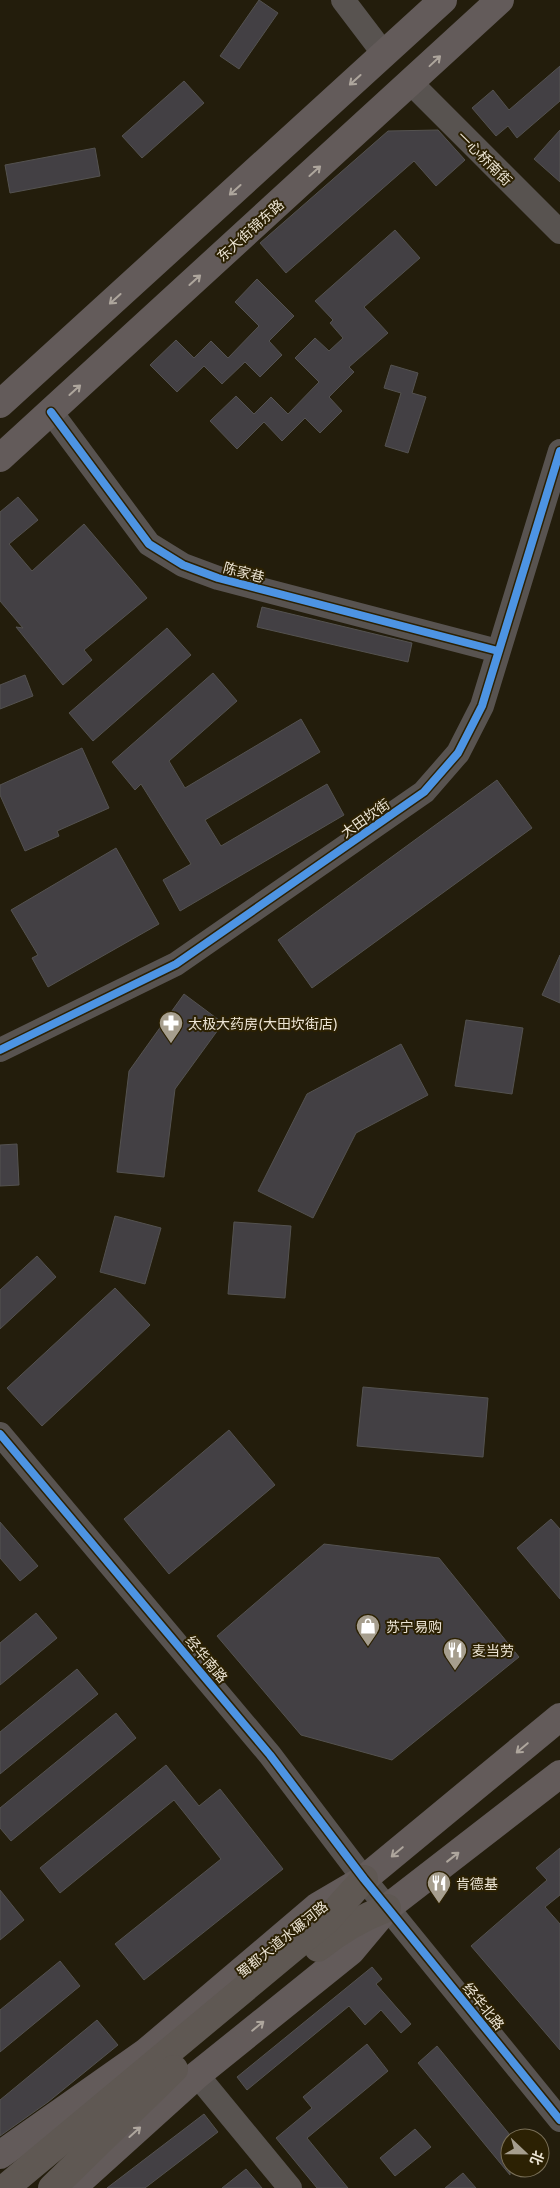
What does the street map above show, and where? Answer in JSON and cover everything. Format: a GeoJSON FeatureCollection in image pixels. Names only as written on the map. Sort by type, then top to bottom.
{"type":"FeatureCollection","features":[{"type":"Feature","properties":{"kind":"highway"},"geometry":{"type":"LineString","coordinates":[[4,2188],[328,1919],[364,1880]]}},
{"type":"Feature","properties":{"kind":"highway"},"geometry":{"type":"LineString","coordinates":[[52,2188],[193,2065],[338,1931],[360,1918],[387,1908]]}},
{"type":"Feature","properties":{"kind":"highway"},"geometry":{"type":"LineString","coordinates":[[32,2188],[193,2065]]}},
{"type":"Feature","properties":{"kind":"highway"},"geometry":{"type":"LineString","coordinates":[[0,2170],[153,2066]]}},
{"type":"Feature","properties":{"kind":"main road"},"geometry":{"type":"LineString","coordinates":[[0,404],[443,0]]}},
{"type":"Feature","properties":{"kind":"main road","name":"东大街锦东路"},"geometry":{"type":"LineString","coordinates":[[0,458],[500,0]]}},
{"type":"Feature","properties":{"kind":"main road","name":"蜀都大道水碾河路"},"geometry":{"type":"LineString","coordinates":[[0,2155],[146,2052],[318,1906],[364,1880],[560,1717]]}},
{"type":"Feature","properties":{"kind":"main road"},"geometry":{"type":"LineString","coordinates":[[387,1908],[560,1774]]}},
{"type":"Feature","properties":{"kind":"main road"},"geometry":{"type":"LineString","coordinates":[[72,2188],[193,2065]]}},
{"type":"Feature","properties":{"kind":"street"},"geometry":{"type":"LineString","coordinates":[[343,0],[384,54]]}},
{"type":"Feature","properties":{"kind":"street","name":"一心桥南街"},"geometry":{"type":"LineString","coordinates":[[411,83],[560,232]]}},
{"type":"Feature","properties":{"kind":"street","name":"陈家巷"},"geometry":{"type":"LineString","coordinates":[[51,412],[149,544],[183,566],[218,578],[498,651]]}},
{"type":"Feature","properties":{"kind":"street","name":"大田坎街"},"geometry":{"type":"LineString","coordinates":[[0,1050],[176,964],[424,792],[458,753],[482,706],[560,451]]}},
{"type":"Feature","properties":{"kind":"street","name":"经华南路"},"geometry":{"type":"LineString","coordinates":[[0,1434],[270,1754],[387,1908]]}},
{"type":"Feature","properties":{"kind":"street","name":"经华北路"},"geometry":{"type":"LineString","coordinates":[[387,1908],[560,2120]]}},
{"type":"Feature","properties":{"kind":"street"},"geometry":{"type":"LineString","coordinates":[[193,2065],[290,2188]]}},
{"type":"Feature","properties":{"kind":"building"},"geometry":{"type":"Polygon","coordinates":[[[259,0],[278,13],[239,69],[220,56],[259,0]]]}},
{"type":"Feature","properties":{"kind":"building"},"geometry":{"type":"Polygon","coordinates":[[[560,66],[560,101],[517,138],[508,126],[496,136],[472,108],[493,90],[509,110],[560,66]]]}},
{"type":"Feature","properties":{"kind":"building"},"geometry":{"type":"Polygon","coordinates":[[[184,81],[204,103],[142,158],[122,136],[184,81]]]}},
{"type":"Feature","properties":{"kind":"building"},"geometry":{"type":"Polygon","coordinates":[[[438,130],[465,160],[436,186],[414,161],[286,273],[260,243],[388,131],[438,130]]]}},
{"type":"Feature","properties":{"kind":"building"},"geometry":{"type":"Polygon","coordinates":[[[560,130],[560,182],[534,159],[560,130]]]}},
{"type":"Feature","properties":{"kind":"building"},"geometry":{"type":"Polygon","coordinates":[[[95,148],[100,176],[10,193],[5,165],[95,148]]]}},
{"type":"Feature","properties":{"kind":"building"},"geometry":{"type":"Polygon","coordinates":[[[395,230],[420,258],[364,307],[388,333],[349,367],[354,372],[329,397],[342,411],[320,433],[305,418],[282,441],[264,422],[237,449],[210,421],[236,396],[254,414],[271,397],[288,414],[319,382],[295,358],[315,338],[329,351],[343,338],[330,323],[333,320],[315,301],[395,230]]]}},
{"type":"Feature","properties":{"kind":"building"},"geometry":{"type":"Polygon","coordinates":[[[257,279],[294,316],[269,341],[282,355],[260,377],[245,362],[222,384],[204,366],[177,392],[150,365],[176,340],[194,358],[211,341],[228,358],[259,326],[235,302],[257,279]]]}},
{"type":"Feature","properties":{"kind":"building"},"geometry":{"type":"Polygon","coordinates":[[[391,365],[418,373],[412,393],[426,397],[408,453],[385,446],[401,393],[384,388],[391,365]]]}},
{"type":"Feature","properties":{"kind":"building"},"geometry":{"type":"Polygon","coordinates":[[[18,497],[38,520],[9,544],[32,571],[84,524],[147,598],[84,650],[92,660],[63,685],[16,627],[23,628],[0,601],[0,512],[18,497]]]}},
{"type":"Feature","properties":{"kind":"building"},"geometry":{"type":"Polygon","coordinates":[[[262,607],[412,643],[408,662],[257,627],[262,607]]]}},
{"type":"Feature","properties":{"kind":"building"},"geometry":{"type":"Polygon","coordinates":[[[167,628],[191,655],[93,741],[69,713],[167,628]]]}},
{"type":"Feature","properties":{"kind":"building"},"geometry":{"type":"Polygon","coordinates":[[[213,673],[237,701],[169,761],[185,788],[301,719],[320,752],[205,820],[221,846],[327,784],[344,815],[180,911],[163,880],[191,864],[141,784],[135,790],[112,762],[213,673]]]}},
{"type":"Feature","properties":{"kind":"building"},"geometry":{"type":"Polygon","coordinates":[[[25,675],[33,696],[0,709],[0,685],[25,675]]]}},
{"type":"Feature","properties":{"kind":"building"},"geometry":{"type":"Polygon","coordinates":[[[82,748],[109,808],[57,831],[59,836],[25,851],[0,795],[0,785],[82,748]]]}},
{"type":"Feature","properties":{"kind":"building"},"geometry":{"type":"Polygon","coordinates":[[[497,780],[532,828],[312,988],[278,940],[497,780]]]}},
{"type":"Feature","properties":{"kind":"building"},"geometry":{"type":"Polygon","coordinates":[[[116,848],[159,924],[48,987],[32,958],[38,955],[11,910],[116,848]]]}},
{"type":"Feature","properties":{"kind":"building"},"geometry":{"type":"Polygon","coordinates":[[[560,955],[560,1003],[542,995],[560,955]]]}},
{"type":"Feature","properties":{"kind":"building"},"geometry":{"type":"Polygon","coordinates":[[[184,994],[223,1023],[175,1089],[164,1177],[117,1172],[129,1071],[184,994]]]}},
{"type":"Feature","properties":{"kind":"building"},"geometry":{"type":"Polygon","coordinates":[[[466,1020],[523,1028],[512,1094],[455,1086],[466,1020]]]}},
{"type":"Feature","properties":{"kind":"building"},"geometry":{"type":"Polygon","coordinates":[[[401,1044],[428,1095],[356,1133],[313,1218],[258,1191],[307,1094],[401,1044]]]}},
{"type":"Feature","properties":{"kind":"building"},"geometry":{"type":"Polygon","coordinates":[[[17,1144],[19,1185],[0,1186],[0,1145],[17,1144]]]}},
{"type":"Feature","properties":{"kind":"building"},"geometry":{"type":"Polygon","coordinates":[[[115,1216],[161,1228],[145,1284],[100,1272],[115,1216]]]}},
{"type":"Feature","properties":{"kind":"building"},"geometry":{"type":"Polygon","coordinates":[[[234,1222],[291,1226],[285,1298],[228,1294],[234,1222]]]}},
{"type":"Feature","properties":{"kind":"building"},"geometry":{"type":"Polygon","coordinates":[[[37,1256],[56,1277],[0,1329],[0,1290],[37,1256]]]}},
{"type":"Feature","properties":{"kind":"building"},"geometry":{"type":"Polygon","coordinates":[[[115,1288],[150,1325],[42,1426],[7,1388],[115,1288]]]}},
{"type":"Feature","properties":{"kind":"building"},"geometry":{"type":"Polygon","coordinates":[[[363,1387],[488,1398],[483,1457],[357,1446],[363,1387]]]}},
{"type":"Feature","properties":{"kind":"building"},"geometry":{"type":"Polygon","coordinates":[[[229,1430],[275,1485],[169,1574],[124,1519],[229,1430]]]}},
{"type":"Feature","properties":{"kind":"building"},"geometry":{"type":"Polygon","coordinates":[[[551,1519],[560,1529],[560,1599],[517,1548],[551,1519]]]}},
{"type":"Feature","properties":{"kind":"building"},"geometry":{"type":"Polygon","coordinates":[[[0,1522],[38,1566],[20,1581],[0,1558],[0,1522]]]}},
{"type":"Feature","properties":{"kind":"building","name":"苏宁易购"},"geometry":{"type":"Polygon","coordinates":[[[324,1544],[439,1558],[519,1657],[392,1760],[301,1735],[217,1636],[324,1544]]]}},
{"type":"Feature","properties":{"kind":"building"},"geometry":{"type":"Polygon","coordinates":[[[36,1613],[57,1638],[0,1685],[0,1643],[36,1613]]]}},
{"type":"Feature","properties":{"kind":"building"},"geometry":{"type":"Polygon","coordinates":[[[77,1669],[98,1694],[0,1774],[0,1732],[77,1669]]]}},
{"type":"Feature","properties":{"kind":"building"},"geometry":{"type":"Polygon","coordinates":[[[116,1713],[136,1738],[11,1841],[0,1828],[0,1808],[116,1713]]]}},
{"type":"Feature","properties":{"kind":"building"},"geometry":{"type":"Polygon","coordinates":[[[166,1765],[199,1806],[220,1789],[283,1869],[144,1980],[115,1944],[221,1859],[174,1800],[60,1893],[40,1868],[166,1765]]]}},
{"type":"Feature","properties":{"kind":"building"},"geometry":{"type":"Polygon","coordinates":[[[560,1848],[560,1895],[545,1907],[560,1924],[560,2050],[471,1946],[547,1880],[536,1868],[560,1848]]]}},
{"type":"Feature","properties":{"kind":"building"},"geometry":{"type":"Polygon","coordinates":[[[0,1890],[24,1920],[0,1940],[0,1890]]]}},
{"type":"Feature","properties":{"kind":"building"},"geometry":{"type":"Polygon","coordinates":[[[60,1961],[80,1986],[0,2052],[0,2010],[60,1961]]]}},
{"type":"Feature","properties":{"kind":"building"},"geometry":{"type":"Polygon","coordinates":[[[372,1967],[382,1979],[376,1984],[411,2024],[401,2033],[381,2010],[365,2025],[349,2006],[247,2090],[237,2077],[372,1967]]]}},
{"type":"Feature","properties":{"kind":"building"},"geometry":{"type":"Polygon","coordinates":[[[97,2020],[118,2045],[48,2102],[0,2136],[0,2100],[97,2020]]]}},
{"type":"Feature","properties":{"kind":"building"},"geometry":{"type":"Polygon","coordinates":[[[367,2044],[388,2071],[307,2138],[348,2188],[317,2188],[276,2138],[312,2108],[303,2097],[367,2044]]]}},
{"type":"Feature","properties":{"kind":"building"},"geometry":{"type":"Polygon","coordinates":[[[437,2046],[504,2128],[500,2128],[500,2163],[418,2063],[437,2046]]]}},
{"type":"Feature","properties":{"kind":"building"},"geometry":{"type":"Polygon","coordinates":[[[204,2114],[218,2132],[145,2188],[107,2188],[204,2114]]]}},
{"type":"Feature","properties":{"kind":"building"},"geometry":{"type":"Polygon","coordinates":[[[415,2129],[431,2147],[395,2176],[380,2158],[415,2129]]]}},
{"type":"Feature","properties":{"kind":"building"},"geometry":{"type":"Polygon","coordinates":[[[246,2169],[262,2188],[222,2188],[246,2169]]]}},
{"type":"Feature","properties":{"kind":"building"},"geometry":{"type":"Polygon","coordinates":[[[463,2173],[476,2188],[445,2188],[463,2173]]]}},
{"type":"Feature","properties":{"kind":"cycle path"},"geometry":{"type":"LineString","coordinates":[[51,412],[149,544],[183,565],[218,578],[498,651]]}},
{"type":"Feature","properties":{"kind":"cycle path"},"geometry":{"type":"LineString","coordinates":[[0,1050],[176,964],[424,792],[458,753],[482,706],[560,451]]}},
{"type":"Feature","properties":{"kind":"cycle path"},"geometry":{"type":"LineString","coordinates":[[0,1434],[270,1755],[364,1879],[560,2120]]}},
{"type":"Feature","properties":{"kind":"place","name":"太极大药房(大田坎街店)"},"geometry":{"type":"Point","coordinates":[171,1044]}},
{"type":"Feature","properties":{"kind":"place","name":"苏宁易购"},"geometry":{"type":"Point","coordinates":[368,1647]}},
{"type":"Feature","properties":{"kind":"place","name":"麦当劳"},"geometry":{"type":"Point","coordinates":[455,1671]}},
{"type":"Feature","properties":{"kind":"place","name":"肯德基"},"geometry":{"type":"Point","coordinates":[439,1904]}}]}
